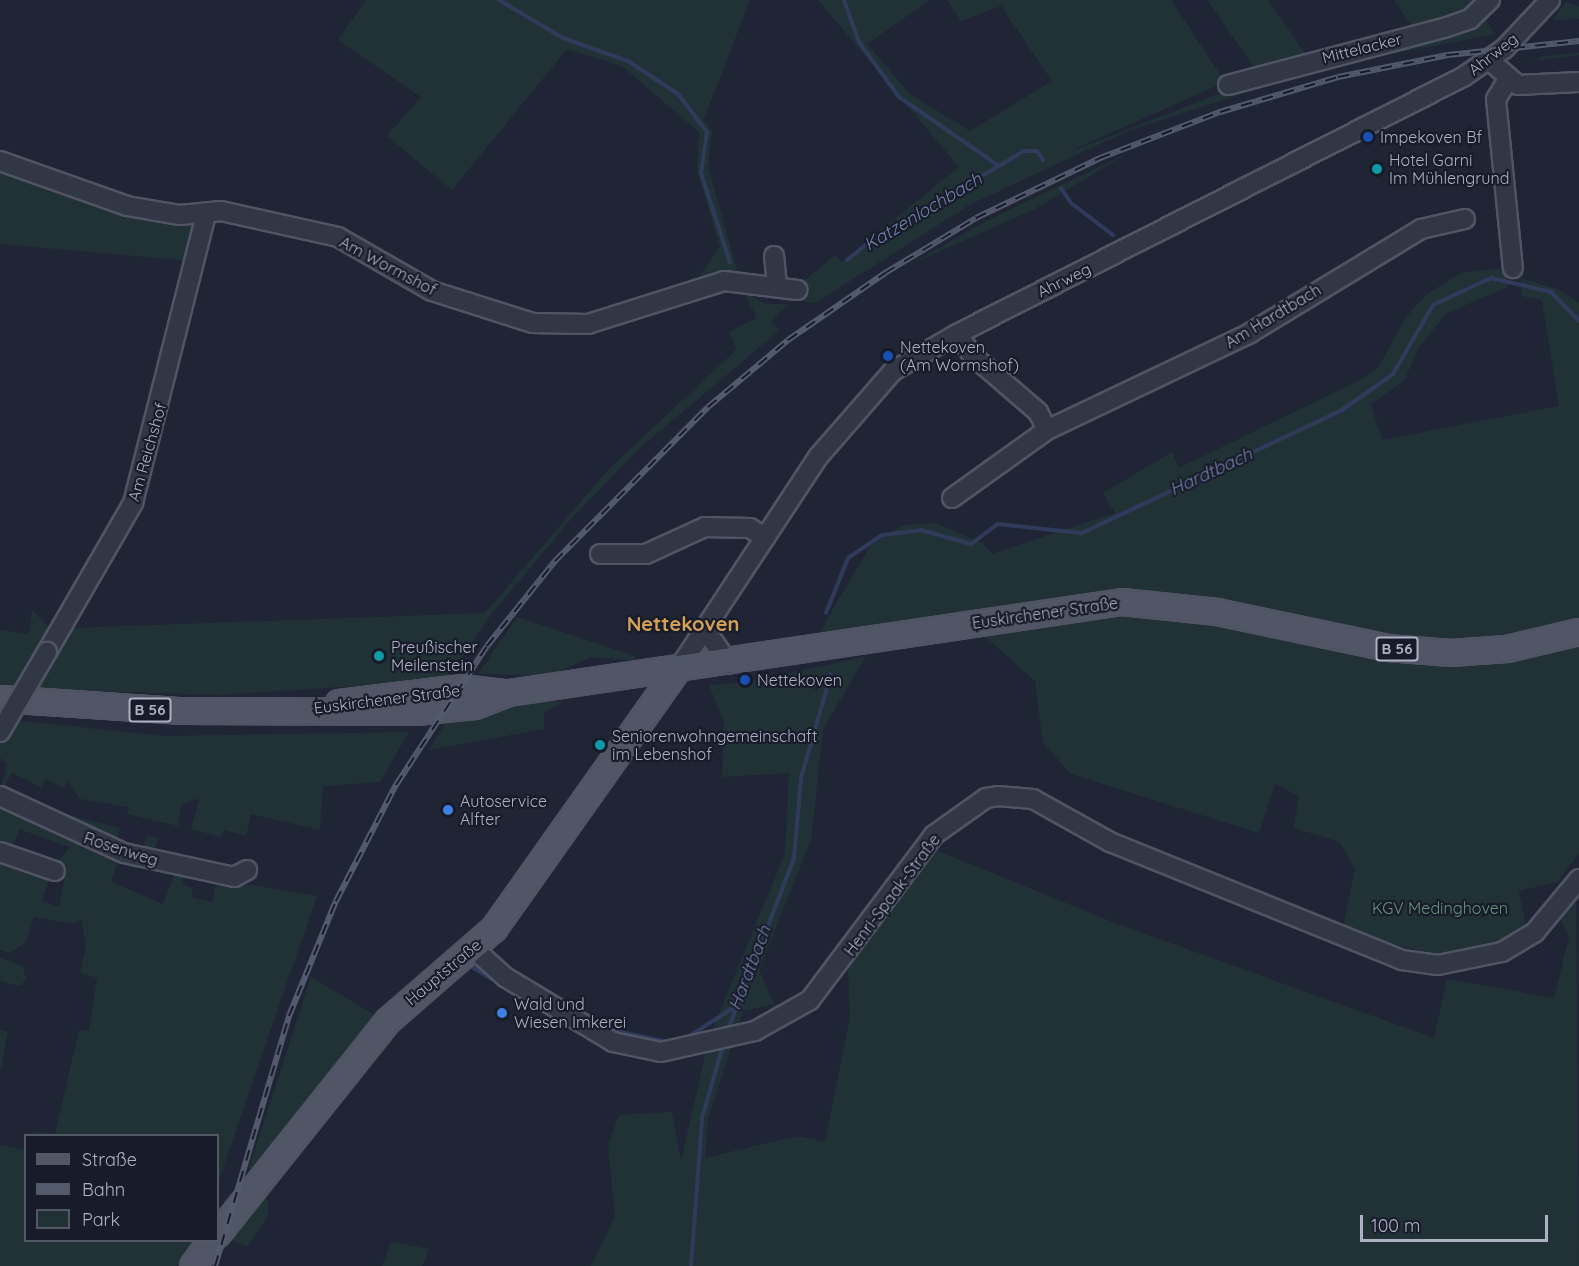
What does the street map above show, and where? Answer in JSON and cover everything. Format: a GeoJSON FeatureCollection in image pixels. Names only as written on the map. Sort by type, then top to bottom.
{"type":"FeatureCollection","features":[{"type":"Feature","properties":{"kind":"main road","name":"Euskirchener Straße"},"geometry":{"type":"LineString","coordinates":[[0,699],[178,711],[301,710],[356,716],[417,712],[475,706],[509,693],[725,664],[1122,602],[1166,604],[1388,648],[1440,652],[1507,649],[1579,632]]}},
{"type":"Feature","properties":{"kind":"main road"},"geometry":{"type":"LineString","coordinates":[[636,677],[654,705],[725,664]]}},
{"type":"Feature","properties":{"kind":"main road","name":"Hauptstraße"},"geometry":{"type":"LineString","coordinates":[[219,1233],[388,1021],[474,949],[677,671]]}},
{"type":"Feature","properties":{"kind":"main road"},"geometry":{"type":"LineString","coordinates":[[193,1266],[211,1242]]}},
{"type":"Feature","properties":{"kind":"street","name":"Mittelacker"},"geometry":{"type":"LineString","coordinates":[[1228,85],[1444,28],[1470,19],[1490,0]]}},
{"type":"Feature","properties":{"kind":"street","name":"Ahrweg"},"geometry":{"type":"LineString","coordinates":[[677,671],[818,457],[873,389],[908,360],[1490,60],[1550,0]]}},
{"type":"Feature","properties":{"kind":"street"},"geometry":{"type":"LineString","coordinates":[[1490,60],[1508,81],[1527,87],[1579,82]]}},
{"type":"Feature","properties":{"kind":"street"},"geometry":{"type":"LineString","coordinates":[[1508,81],[1496,99],[1513,268]]}},
{"type":"Feature","properties":{"kind":"street","name":"Am Wormshof"},"geometry":{"type":"LineString","coordinates":[[0,161],[127,206],[206,214],[221,211],[338,237],[432,291],[533,323],[588,324],[724,280],[797,290]]}},
{"type":"Feature","properties":{"kind":"street","name":"Am Reichshof"},"geometry":{"type":"LineString","coordinates":[[0,732],[133,503],[206,214]]}},
{"type":"Feature","properties":{"kind":"street","name":"Am Hardtbach"},"geometry":{"type":"LineString","coordinates":[[952,498],[1047,430],[1250,333],[1421,229],[1465,219]]}},
{"type":"Feature","properties":{"kind":"street"},"geometry":{"type":"LineString","coordinates":[[774,256],[777,286]]}},
{"type":"Feature","properties":{"kind":"street"},"geometry":{"type":"LineString","coordinates":[[957,334],[973,356],[1038,412],[1047,430]]}},
{"type":"Feature","properties":{"kind":"street"},"geometry":{"type":"LineString","coordinates":[[600,554],[646,554],[705,527],[750,528],[765,538]]}},
{"type":"Feature","properties":{"kind":"street"},"geometry":{"type":"LineString","coordinates":[[705,629],[725,664]]}},
{"type":"Feature","properties":{"kind":"street","name":"Rosenweg"},"geometry":{"type":"LineString","coordinates":[[0,796],[124,853],[234,877],[247,870]]}},
{"type":"Feature","properties":{"kind":"street","name":"Henri-Spaak-Straße"},"geometry":{"type":"LineString","coordinates":[[474,949],[505,977],[614,1042],[661,1052],[740,1034],[774,1024],[810,1000],[934,835],[986,798],[998,796],[1033,799],[1110,842],[1402,960],[1438,965],[1503,959],[1535,932],[1579,879]]}},
{"type":"Feature","properties":{"kind":"street"},"geometry":{"type":"LineString","coordinates":[[0,852],[55,872]]}},
{"type":"Feature","properties":{"kind":"green space"},"geometry":{"type":"Polygon","coordinates":[[[366,0],[750,0],[704,119],[712,132],[708,166],[739,277],[694,284],[720,247],[697,171],[699,132],[622,66],[567,49],[452,190],[387,136],[421,97],[338,40],[366,0]]]}},
{"type":"Feature","properties":{"kind":"green space"},"geometry":{"type":"Polygon","coordinates":[[[818,0],[930,0],[867,44],[910,94],[970,131],[1052,81],[1001,6],[961,21],[947,0],[1171,0],[1225,82],[1059,156],[1257,79],[1484,17],[1495,34],[1324,67],[1128,131],[971,204],[817,302],[805,302],[798,295],[800,284],[835,255],[842,262],[959,167],[818,0]]]}},
{"type":"Feature","properties":{"kind":"green space"},"geometry":{"type":"Polygon","coordinates":[[[1207,0],[1268,0],[1307,56],[1256,70],[1207,0]]]}},
{"type":"Feature","properties":{"kind":"green space"},"geometry":{"type":"Polygon","coordinates":[[[1394,0],[1482,0],[1468,15],[1413,27],[1394,0]]]}},
{"type":"Feature","properties":{"kind":"green space"},"geometry":{"type":"Polygon","coordinates":[[[1566,2],[1579,6],[1579,19],[1553,20],[1566,2]]]}},
{"type":"Feature","properties":{"kind":"green space"},"geometry":{"type":"Polygon","coordinates":[[[1579,53],[1579,55],[1532,61],[1544,56],[1579,53]]]}},
{"type":"Feature","properties":{"kind":"green space"},"geometry":{"type":"Polygon","coordinates":[[[1126,154],[1035,209],[911,264],[988,220],[1126,154]]]}},
{"type":"Feature","properties":{"kind":"green space"},"geometry":{"type":"Polygon","coordinates":[[[0,168],[182,219],[192,225],[196,236],[192,261],[0,244],[0,168]]]}},
{"type":"Feature","properties":{"kind":"green space","name":"KGV Medinghoven"},"geometry":{"type":"Polygon","coordinates":[[[1505,268],[1508,287],[1447,313],[1419,347],[1404,381],[1371,404],[1382,440],[1559,406],[1542,300],[1522,296],[1521,278],[1560,290],[1579,303],[1579,853],[1557,882],[1519,891],[1526,926],[1502,942],[1439,955],[1342,932],[1355,869],[1340,842],[1294,828],[1299,796],[1275,784],[1259,833],[1071,774],[1043,743],[1035,681],[971,624],[816,650],[826,621],[870,546],[903,525],[935,523],[983,543],[992,554],[1115,513],[1103,493],[1172,452],[1179,468],[1362,379],[1378,368],[1405,318],[1427,294],[1461,273],[1505,268]]]}},
{"type":"Feature","properties":{"kind":"green space"},"geometry":{"type":"Polygon","coordinates":[[[743,291],[765,304],[789,304],[771,321],[779,331],[642,446],[573,517],[492,613],[447,680],[219,695],[32,689],[72,628],[485,613],[609,469],[737,349],[729,332],[757,318],[743,291]]]}},
{"type":"Feature","properties":{"kind":"green space"},"geometry":{"type":"Polygon","coordinates":[[[32,610],[53,632],[17,688],[0,686],[0,630],[29,634],[32,610]]]}},
{"type":"Feature","properties":{"kind":"green space"},"geometry":{"type":"Polygon","coordinates":[[[517,617],[635,656],[635,661],[592,657],[548,676],[478,674],[517,617]]]}},
{"type":"Feature","properties":{"kind":"green space"},"geometry":{"type":"Polygon","coordinates":[[[866,656],[823,729],[811,840],[759,970],[774,1004],[743,1011],[708,1119],[705,1158],[798,1136],[825,1142],[850,1017],[848,969],[933,849],[1115,923],[1434,1038],[1447,979],[1554,998],[1569,937],[1561,920],[1576,899],[1579,1266],[591,1266],[615,1216],[608,1145],[619,1115],[672,1112],[681,1161],[709,1038],[785,854],[789,773],[722,777],[724,722],[709,685],[752,682],[866,656]]]}},
{"type":"Feature","properties":{"kind":"green space"},"geometry":{"type":"Polygon","coordinates":[[[549,698],[562,703],[544,713],[544,729],[429,750],[452,712],[549,698]]]}},
{"type":"Feature","properties":{"kind":"green space"},"geometry":{"type":"Polygon","coordinates":[[[14,720],[164,736],[409,732],[380,782],[323,786],[320,830],[251,814],[246,836],[224,830],[221,837],[191,829],[199,800],[194,799],[181,806],[178,826],[127,814],[129,807],[80,799],[67,780],[63,788],[46,779],[41,787],[12,773],[5,784],[14,792],[10,798],[0,792],[7,763],[0,758],[0,742],[14,720]]]}},
{"type":"Feature","properties":{"kind":"green space"},"geometry":{"type":"Polygon","coordinates":[[[0,801],[138,861],[136,869],[117,863],[111,882],[163,904],[176,871],[184,873],[182,885],[193,888],[191,897],[212,902],[217,879],[317,896],[219,1179],[219,1134],[55,1134],[79,1030],[89,1031],[97,978],[80,973],[86,947],[81,918],[73,924],[34,917],[26,942],[10,953],[0,950],[0,857],[49,878],[42,901],[59,907],[67,865],[59,860],[70,847],[19,829],[14,845],[35,853],[33,859],[0,848],[0,801]]]}},
{"type":"Feature","properties":{"kind":"green space"},"geometry":{"type":"Polygon","coordinates":[[[73,816],[120,828],[115,846],[68,826],[73,816]]]}},
{"type":"Feature","properties":{"kind":"green space"},"geometry":{"type":"Polygon","coordinates":[[[148,836],[158,838],[153,857],[139,853],[148,836]]]}},
{"type":"Feature","properties":{"kind":"green space"},"geometry":{"type":"Polygon","coordinates":[[[0,958],[23,966],[26,979],[20,986],[0,981],[0,958]]]}},
{"type":"Feature","properties":{"kind":"green space"},"geometry":{"type":"Polygon","coordinates":[[[311,977],[376,1016],[254,1172],[249,1168],[311,977]]]}},
{"type":"Feature","properties":{"kind":"green space"},"geometry":{"type":"Polygon","coordinates":[[[0,1030],[8,1032],[1,1068],[0,1067],[0,1030]]]}},
{"type":"Feature","properties":{"kind":"green space"},"geometry":{"type":"Polygon","coordinates":[[[32,1131],[55,1134],[31,1134],[32,1131]]]}},
{"type":"Feature","properties":{"kind":"green space"},"geometry":{"type":"Polygon","coordinates":[[[0,1145],[24,1150],[24,1242],[194,1242],[177,1266],[0,1266],[0,1145]]]}},
{"type":"Feature","properties":{"kind":"green space"},"geometry":{"type":"Polygon","coordinates":[[[262,1198],[268,1200],[268,1216],[248,1246],[228,1240],[250,1205],[262,1198]]]}},
{"type":"Feature","properties":{"kind":"green space"},"geometry":{"type":"Polygon","coordinates":[[[391,1242],[429,1249],[422,1266],[382,1266],[391,1242]]]}},
{"type":"Feature","properties":{"kind":"waterway","name":"Katzenlochbach"},"geometry":{"type":"LineString","coordinates":[[499,0],[563,38],[628,61],[678,94],[707,132],[701,173],[730,262]]}},
{"type":"Feature","properties":{"kind":"waterway"},"geometry":{"type":"LineString","coordinates":[[844,0],[859,42],[899,97],[999,166],[1024,151],[1037,151],[1043,160]]}},
{"type":"Feature","properties":{"kind":"waterway","name":"Katzenlochbach"},"geometry":{"type":"LineString","coordinates":[[847,260],[878,235],[999,166]]}},
{"type":"Feature","properties":{"kind":"waterway"},"geometry":{"type":"LineString","coordinates":[[1061,188],[1071,203],[1113,235]]}},
{"type":"Feature","properties":{"kind":"waterway","name":"Hardtbach"},"geometry":{"type":"LineString","coordinates":[[826,613],[848,558],[882,535],[921,530],[971,544],[998,524],[1082,533],[1342,410],[1393,374],[1433,305],[1491,278],[1551,292],[1579,321]]}},
{"type":"Feature","properties":{"kind":"waterway","name":"Hardtbach"},"geometry":{"type":"LineString","coordinates":[[727,1032],[794,858],[801,778],[831,674]]}},
{"type":"Feature","properties":{"kind":"waterway"},"geometry":{"type":"LineString","coordinates":[[472,967],[546,1012]]}},
{"type":"Feature","properties":{"kind":"waterway"},"geometry":{"type":"LineString","coordinates":[[688,1037],[733,1008]]}},
{"type":"Feature","properties":{"kind":"waterway"},"geometry":{"type":"LineString","coordinates":[[588,1017],[605,1025]]}},
{"type":"Feature","properties":{"kind":"waterway"},"geometry":{"type":"LineString","coordinates":[[616,1031],[668,1042]]}},
{"type":"Feature","properties":{"kind":"waterway","name":"Hardtbach"},"geometry":{"type":"LineString","coordinates":[[691,1266],[702,1118],[724,1042]]}},
{"type":"Feature","properties":{"kind":"railway"},"geometry":{"type":"LineString","coordinates":[[215,1266],[289,1016],[336,901],[396,785],[487,646],[555,561],[708,407],[788,340],[885,273],[976,218],[1100,158],[1220,112],[1338,77],[1448,55],[1579,41]]}},
{"type":"Feature","properties":{"kind":"place","name":"Impekoven Bf"},"geometry":{"type":"Point","coordinates":[1368,137]}},
{"type":"Feature","properties":{"kind":"place","name":"Hotel Garni Im Mühlengrund"},"geometry":{"type":"Point","coordinates":[1377,169]}},
{"type":"Feature","properties":{"kind":"place","name":"Nettekoven (Am Wormshof)"},"geometry":{"type":"Point","coordinates":[888,356]}},
{"type":"Feature","properties":{"kind":"place","name":"Preußischer Meilenstein"},"geometry":{"type":"Point","coordinates":[379,656]}},
{"type":"Feature","properties":{"kind":"place","name":"Nettekoven"},"geometry":{"type":"Point","coordinates":[745,680]}},
{"type":"Feature","properties":{"kind":"place","name":"Seniorenwohngemeinschaft im Lebenshof"},"geometry":{"type":"Point","coordinates":[600,745]}},
{"type":"Feature","properties":{"kind":"place","name":"Autoservice Alfter"},"geometry":{"type":"Point","coordinates":[448,810]}},
{"type":"Feature","properties":{"kind":"place","name":"Wald und Wiesen Imkerei"},"geometry":{"type":"Point","coordinates":[502,1013]}},
{"type":"Feature","properties":{"kind":"district","name":"Nettekoven"},"geometry":{"type":"Point","coordinates":[683,623]}}]}
